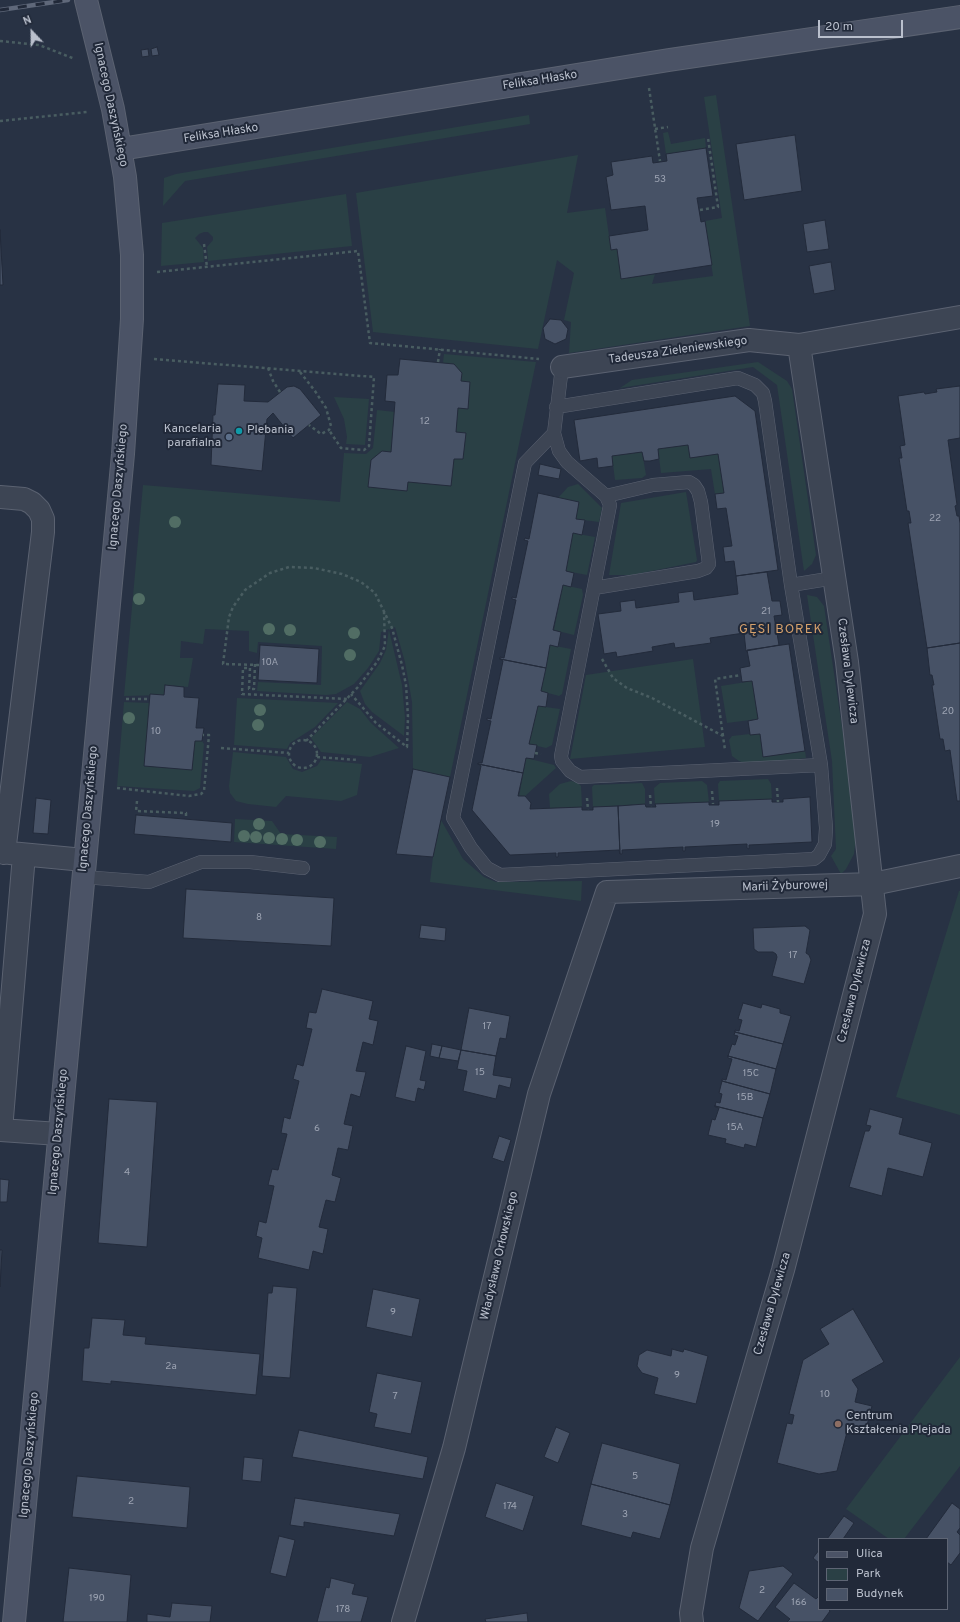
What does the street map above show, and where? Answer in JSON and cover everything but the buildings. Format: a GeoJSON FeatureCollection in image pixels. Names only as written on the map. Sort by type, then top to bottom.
{"type":"FeatureCollection","features":[{"type":"Feature","properties":{"kind":"street","name":"Ignacego Daszyńskiego"},"geometry":{"type":"LineString","coordinates":[[14,1622],[122,454],[132,319],[129,211],[121,149],[113,108],[86,0]]}},
{"type":"Feature","properties":{"kind":"street","name":"Feliksa Hłasko"},"geometry":{"type":"LineString","coordinates":[[121,149],[669,60],[960,17]]}},
{"type":"Feature","properties":{"kind":"street","name":"Tadeusza Zieleniewskiego"},"geometry":{"type":"LineString","coordinates":[[562,367],[749,340],[799,345],[960,317]]}},
{"type":"Feature","properties":{"kind":"street","name":"Czesława Dylewicza"},"geometry":{"type":"LineString","coordinates":[[692,1622],[691,1613],[702,1548],[783,1270],[875,914],[873,884],[847,662],[799,345]]}},
{"type":"Feature","properties":{"kind":"street"},"geometry":{"type":"LineString","coordinates":[[0,497],[24,499],[32,502],[39,510],[43,519],[43,532],[10,853],[1,1130],[59,1134]]}},
{"type":"Feature","properties":{"kind":"street"},"geometry":{"type":"LineString","coordinates":[[10,853],[84,868]]}},
{"type":"Feature","properties":{"kind":"street","name":"Marii Żyburowej"},"geometry":{"type":"LineString","coordinates":[[607,892],[873,884],[960,866]]}},
{"type":"Feature","properties":{"kind":"street","name":"Władysława Orłowskiego"},"geometry":{"type":"LineString","coordinates":[[403,1622],[454,1448],[539,1094],[607,892]]}},
{"type":"Feature","properties":{"kind":"lane"},"geometry":{"type":"LineString","coordinates":[[562,367],[554,433],[559,451],[567,462],[606,496],[610,505],[561,756],[562,761],[570,771],[580,778],[821,765]]}},
{"type":"Feature","properties":{"kind":"lane"},"geometry":{"type":"LineString","coordinates":[[554,433],[525,463],[453,818],[471,848],[487,868],[500,875],[814,859],[819,855],[825,844],[826,828],[821,765],[791,585],[766,401],[763,393],[755,385],[738,378],[556,407]]}},
{"type":"Feature","properties":{"kind":"lane"},"geometry":{"type":"LineString","coordinates":[[594,588],[698,571],[706,568],[709,564],[701,502],[698,491],[694,485],[688,482],[653,485],[606,496]]}},
{"type":"Feature","properties":{"kind":"lane"},"geometry":{"type":"LineString","coordinates":[[791,585],[834,578]]}},
{"type":"Feature","properties":{"kind":"lane"},"geometry":{"type":"LineString","coordinates":[[84,868],[149,882],[201,862],[250,862],[303,868]]}},
{"type":"Feature","properties":{"kind":"path"},"geometry":{"type":"LineString","coordinates":[[0,41],[39,45],[82,62]]}},
{"type":"Feature","properties":{"kind":"path"},"geometry":{"type":"LineString","coordinates":[[649,88],[660,161]]}},
{"type":"Feature","properties":{"kind":"path"},"geometry":{"type":"LineString","coordinates":[[0,121],[113,108]]}},
{"type":"Feature","properties":{"kind":"path"},"geometry":{"type":"LineString","coordinates":[[655,129],[668,127]]}},
{"type":"Feature","properties":{"kind":"path"},"geometry":{"type":"LineString","coordinates":[[700,210],[718,208],[708,138]]}},
{"type":"Feature","properties":{"kind":"path"},"geometry":{"type":"LineString","coordinates":[[204,244],[207,267]]}},
{"type":"Feature","properties":{"kind":"path"},"geometry":{"type":"LineString","coordinates":[[154,273],[358,251],[370,343],[440,348],[536,358],[562,367]]}},
{"type":"Feature","properties":{"kind":"path"},"geometry":{"type":"LineString","coordinates":[[438,362],[440,348]]}},
{"type":"Feature","properties":{"kind":"path"},"geometry":{"type":"LineString","coordinates":[[150,359],[374,377],[369,446],[364,450],[341,448],[329,430]]}},
{"type":"Feature","properties":{"kind":"path"},"geometry":{"type":"LineString","coordinates":[[268,368],[273,381],[280,392]]}},
{"type":"Feature","properties":{"kind":"path"},"geometry":{"type":"LineString","coordinates":[[299,371],[326,408],[331,426],[329,430],[321,434],[309,425]]}},
{"type":"Feature","properties":{"kind":"path"},"geometry":{"type":"LineString","coordinates":[[259,664],[223,664],[227,630],[233,607],[245,590],[270,573],[289,567],[314,568],[342,574],[361,582],[374,593],[384,609],[392,628],[402,664],[408,704],[409,734],[407,747],[376,723],[351,694]]}},
{"type":"Feature","properties":{"kind":"path"},"geometry":{"type":"LineString","coordinates":[[306,741],[316,748],[316,757],[313,764],[301,768],[293,764],[289,753],[290,748],[297,742],[306,741],[347,699],[377,662],[385,646],[384,609]]}},
{"type":"Feature","properties":{"kind":"path"},"geometry":{"type":"LineString","coordinates":[[586,632],[613,678],[627,688],[652,698],[723,736]]}},
{"type":"Feature","properties":{"kind":"path"},"geometry":{"type":"LineString","coordinates":[[254,664],[254,689],[249,689],[250,668],[243,668],[242,694],[347,699]]}},
{"type":"Feature","properties":{"kind":"path"},"geometry":{"type":"LineString","coordinates":[[728,770],[715,678],[741,675]]}},
{"type":"Feature","properties":{"kind":"path"},"geometry":{"type":"LineString","coordinates":[[124,699],[150,700]]}},
{"type":"Feature","properties":{"kind":"path"},"geometry":{"type":"LineString","coordinates":[[111,787],[189,796],[201,794],[204,791],[209,735],[203,734]]}},
{"type":"Feature","properties":{"kind":"path"},"geometry":{"type":"LineString","coordinates":[[221,748],[289,753]]}},
{"type":"Feature","properties":{"kind":"path"},"geometry":{"type":"LineString","coordinates":[[316,757],[358,760]]}},
{"type":"Feature","properties":{"kind":"path"},"geometry":{"type":"LineString","coordinates":[[776,780],[778,802]]}},
{"type":"Feature","properties":{"kind":"path"},"geometry":{"type":"LineString","coordinates":[[712,785],[714,804]]}},
{"type":"Feature","properties":{"kind":"path"},"geometry":{"type":"LineString","coordinates":[[650,788],[651,807]]}},
{"type":"Feature","properties":{"kind":"path"},"geometry":{"type":"LineString","coordinates":[[137,801],[136,811],[186,813],[186,819]]}},
{"type":"Feature","properties":{"kind":"green space"},"geometry":{"type":"Polygon","coordinates":[[[716,95],[750,326],[569,353],[571,322],[564,320],[574,273],[557,260],[538,349],[373,332],[356,193],[578,155],[567,213],[605,208],[611,250],[617,249],[621,279],[655,274],[652,284],[713,276],[705,221],[722,218],[704,97],[716,95]]]}},
{"type":"Feature","properties":{"kind":"green space"},"geometry":{"type":"Polygon","coordinates":[[[529,115],[530,124],[185,181],[163,206],[164,178],[176,174],[529,115]]]}},
{"type":"Feature","properties":{"kind":"green space"},"geometry":{"type":"Polygon","coordinates":[[[668,132],[671,144],[705,138],[706,148],[666,154],[663,133],[668,132]]]}},
{"type":"Feature","properties":{"kind":"green space"},"geometry":{"type":"Polygon","coordinates":[[[346,194],[352,246],[208,261],[207,247],[213,240],[213,237],[208,232],[204,232],[195,238],[203,248],[204,262],[161,266],[162,223],[346,194]]]}},
{"type":"Feature","properties":{"kind":"green space"},"geometry":{"type":"Polygon","coordinates":[[[444,354],[536,362],[450,777],[413,769],[412,702],[405,662],[395,627],[389,630],[402,685],[405,718],[404,736],[372,712],[365,704],[360,691],[380,663],[386,650],[389,629],[381,632],[379,651],[368,668],[354,684],[336,694],[326,695],[257,691],[258,682],[321,685],[322,646],[258,642],[257,653],[249,651],[249,631],[205,629],[203,644],[181,641],[180,658],[193,658],[188,687],[165,685],[164,695],[124,696],[143,485],[340,502],[344,453],[366,454],[373,448],[377,410],[395,412],[391,452],[382,451],[371,460],[368,487],[407,491],[408,482],[451,486],[454,459],[463,459],[466,433],[456,432],[458,408],[468,409],[470,383],[461,381],[454,364],[443,363],[444,354]]]}},
{"type":"Feature","properties":{"kind":"green space"},"geometry":{"type":"Polygon","coordinates":[[[758,362],[787,381],[792,389],[816,555],[812,564],[804,571],[777,385],[753,367],[620,388],[632,380],[758,362]]]}},
{"type":"Feature","properties":{"kind":"green space"},"geometry":{"type":"Polygon","coordinates":[[[334,397],[369,399],[365,445],[346,444],[347,437],[344,419],[334,397]]]}},
{"type":"Feature","properties":{"kind":"green space"},"geometry":{"type":"Polygon","coordinates":[[[688,445],[690,458],[718,454],[724,493],[715,494],[711,469],[661,473],[658,449],[688,445]]]}},
{"type":"Feature","properties":{"kind":"green space"},"geometry":{"type":"Polygon","coordinates":[[[642,452],[646,475],[642,478],[615,480],[612,456],[642,452]]]}},
{"type":"Feature","properties":{"kind":"green space"},"geometry":{"type":"Polygon","coordinates":[[[578,484],[602,508],[599,522],[576,519],[579,502],[558,498],[568,487],[578,484]]]}},
{"type":"Feature","properties":{"kind":"green space"},"geometry":{"type":"Polygon","coordinates":[[[686,492],[697,560],[696,562],[632,575],[609,575],[621,503],[686,492]]]}},
{"type":"Feature","properties":{"kind":"green space"},"geometry":{"type":"Polygon","coordinates":[[[573,533],[595,537],[587,575],[566,571],[573,533]]]}},
{"type":"Feature","properties":{"kind":"green space"},"geometry":{"type":"Polygon","coordinates":[[[563,585],[582,589],[583,595],[574,635],[554,630],[563,585]]]}},
{"type":"Feature","properties":{"kind":"green space"},"geometry":{"type":"Polygon","coordinates":[[[807,595],[817,597],[824,606],[857,828],[854,854],[846,869],[841,874],[831,856],[836,849],[832,761],[807,595]]]}},
{"type":"Feature","properties":{"kind":"green space"},"geometry":{"type":"Polygon","coordinates":[[[550,645],[571,649],[562,694],[559,696],[541,691],[550,645]]]}},
{"type":"Feature","properties":{"kind":"green space"},"geometry":{"type":"Polygon","coordinates":[[[693,659],[705,747],[570,759],[586,675],[693,659]]]}},
{"type":"Feature","properties":{"kind":"green space"},"geometry":{"type":"Polygon","coordinates":[[[752,681],[758,719],[727,723],[721,686],[752,681]]]}},
{"type":"Feature","properties":{"kind":"green space"},"geometry":{"type":"Polygon","coordinates":[[[237,698],[338,703],[315,727],[290,743],[287,749],[234,745],[237,698]]]}},
{"type":"Feature","properties":{"kind":"green space"},"geometry":{"type":"Polygon","coordinates":[[[124,702],[150,703],[144,766],[192,770],[195,741],[202,741],[204,744],[200,788],[194,791],[117,786],[124,702]]]}},
{"type":"Feature","properties":{"kind":"green space"},"geometry":{"type":"Polygon","coordinates":[[[347,702],[360,709],[371,723],[399,748],[370,757],[321,752],[311,738],[347,702]]]}},
{"type":"Feature","properties":{"kind":"green space"},"geometry":{"type":"Polygon","coordinates":[[[538,706],[560,709],[552,745],[546,748],[529,744],[538,706]]]}},
{"type":"Feature","properties":{"kind":"green space"},"geometry":{"type":"Polygon","coordinates":[[[760,734],[763,757],[805,751],[806,758],[746,764],[739,761],[732,756],[729,740],[732,736],[760,734]]]}},
{"type":"Feature","properties":{"kind":"green space"},"geometry":{"type":"Polygon","coordinates":[[[233,752],[286,757],[293,769],[302,772],[317,766],[321,760],[362,764],[357,795],[341,801],[286,796],[276,807],[236,801],[230,793],[229,786],[233,752]]]}},
{"type":"Feature","properties":{"kind":"green space"},"geometry":{"type":"Polygon","coordinates":[[[526,758],[554,765],[556,768],[525,796],[519,797],[526,758]]]}},
{"type":"Feature","properties":{"kind":"green space"},"geometry":{"type":"Polygon","coordinates":[[[768,779],[771,784],[772,799],[719,801],[718,784],[720,781],[768,779]]]}},
{"type":"Feature","properties":{"kind":"green space"},"geometry":{"type":"Polygon","coordinates":[[[571,781],[578,783],[581,786],[582,807],[550,808],[549,794],[560,784],[571,781]]]}},
{"type":"Feature","properties":{"kind":"green space"},"geometry":{"type":"Polygon","coordinates":[[[702,781],[707,785],[709,802],[655,804],[654,788],[660,783],[702,781]]]}},
{"type":"Feature","properties":{"kind":"green space"},"geometry":{"type":"Polygon","coordinates":[[[642,783],[645,789],[645,804],[593,807],[592,787],[594,785],[642,783]]]}},
{"type":"Feature","properties":{"kind":"green space"},"geometry":{"type":"Polygon","coordinates":[[[235,819],[272,821],[281,834],[337,837],[336,849],[234,842],[235,819]]]}},
{"type":"Feature","properties":{"kind":"green space"},"geometry":{"type":"Polygon","coordinates":[[[441,820],[463,859],[484,877],[496,882],[582,881],[581,901],[430,882],[433,857],[441,820]]]}},
{"type":"Feature","properties":{"kind":"green space"},"geometry":{"type":"Polygon","coordinates":[[[960,891],[960,1115],[896,1097],[960,891]]]}},
{"type":"Feature","properties":{"kind":"green space"},"geometry":{"type":"Polygon","coordinates":[[[960,1357],[960,1466],[905,1538],[888,1538],[846,1509],[960,1357]]]}},
{"type":"Feature","properties":{"kind":"railway"},"geometry":{"type":"LineString","coordinates":[[0,10],[68,0]]}},
{"type":"Feature","properties":{"kind":"place","name":"Plebania"},"geometry":{"type":"Point","coordinates":[239,431]}},
{"type":"Feature","properties":{"kind":"place","name":"Kancelaria parafialna"},"geometry":{"type":"Point","coordinates":[229,437]}},
{"type":"Feature","properties":{"kind":"place","name":"Centrum Kształcenia Plejada"},"geometry":{"type":"Point","coordinates":[838,1424]}},
{"type":"Feature","properties":{"kind":"district","name":"GĘSI BOREK"},"geometry":{"type":"Point","coordinates":[781,630]}}]}
